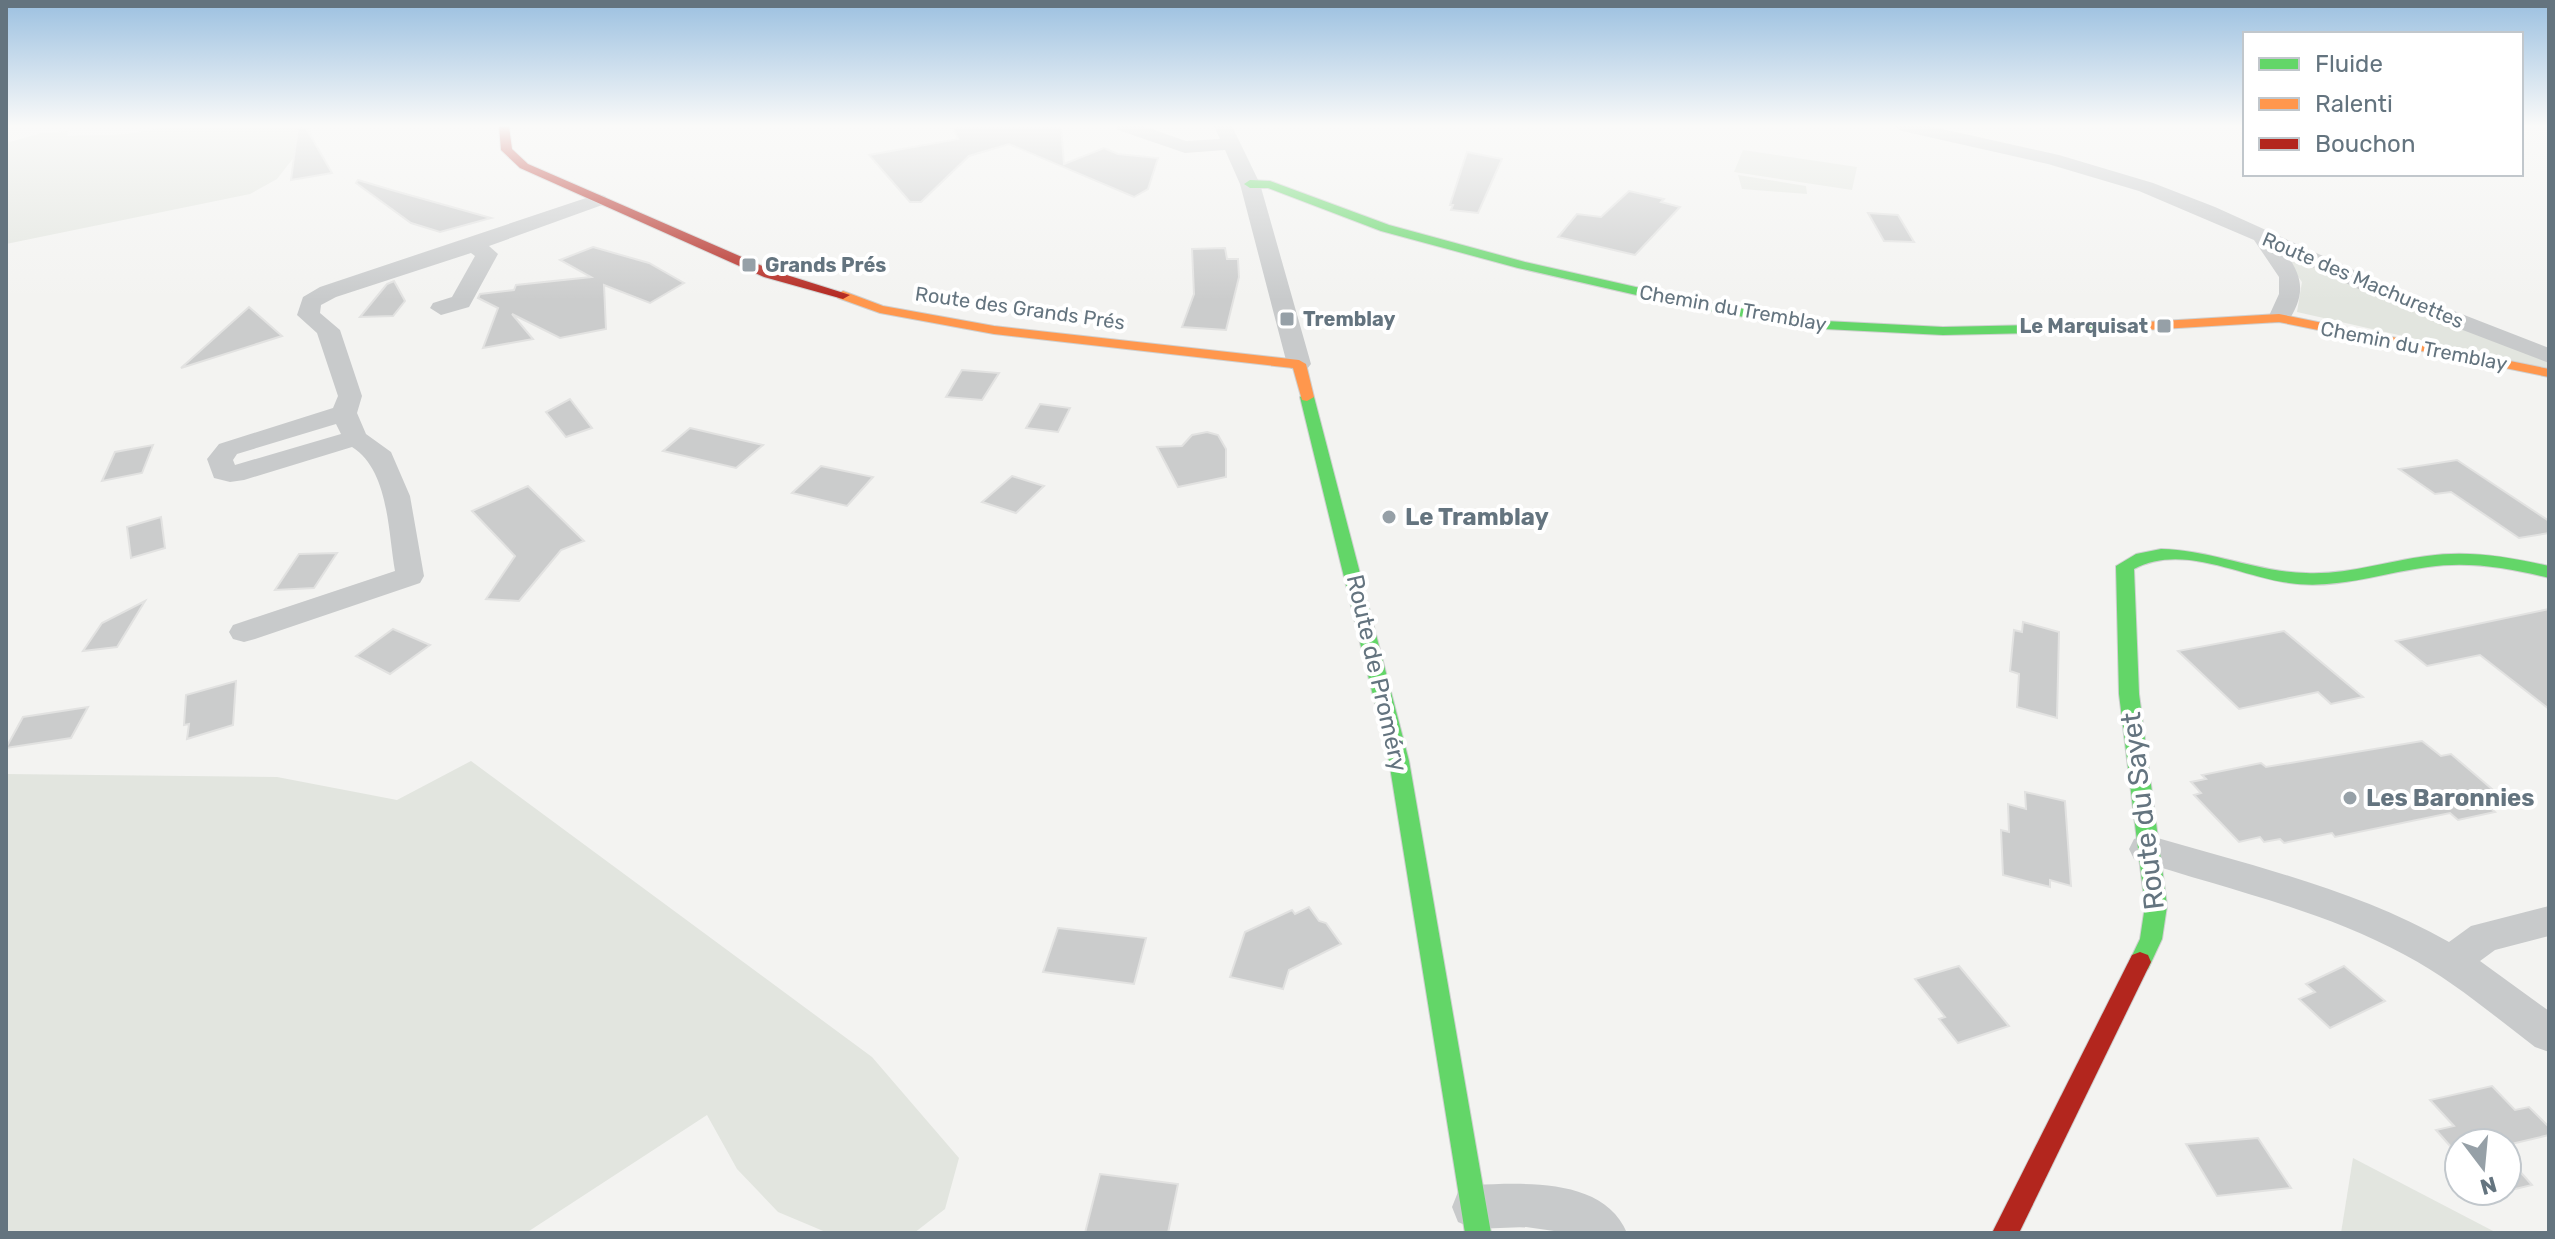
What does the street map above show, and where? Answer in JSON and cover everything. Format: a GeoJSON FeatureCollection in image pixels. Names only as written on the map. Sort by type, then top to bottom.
{"type":"FeatureCollection","features":[{"type":"Feature","properties":{"kind":"street","name":"Route des Grands Prés"},"geometry":{"type":"LineString","coordinates":[[564,184],[769,274],[820,287],[880,309],[994,330],[1299,364]]}},
{"type":"Feature","properties":{"kind":"street","name":"Chemin du Tremblay"},"geometry":{"type":"LineString","coordinates":[[1250,184],[1270,185],[1385,228],[1523,265],[1702,306],[1805,324],[1943,331],[2164,326],[2279,318],[2549,373]]}},
{"type":"Feature","properties":{"kind":"street","name":"Route de Proméry"},"geometry":{"type":"LineString","coordinates":[[1250,184],[1299,364],[1399,761],[1476,1220]]}},
{"type":"Feature","properties":{"kind":"street","name":"Route des Machurettes"},"geometry":{"type":"LineString","coordinates":[[2134,184],[2252,232],[2379,290],[2549,356]]}},
{"type":"Feature","properties":{"kind":"street"},"geometry":{"type":"LineString","coordinates":[[244,632],[410,576],[396,496],[378,452],[355,438],[344,413],[350,396],[328,330],[308,315],[311,302],[328,292],[598,200]]}},
{"type":"Feature","properties":{"kind":"street"},"geometry":{"type":"LineString","coordinates":[[2252,232],[2302,232]]}},
{"type":"Feature","properties":{"kind":"street"},"geometry":{"type":"LineString","coordinates":[[2252,232],[2287,270],[2292,283],[2289,301],[2279,318]]}},
{"type":"Feature","properties":{"kind":"street"},"geometry":{"type":"LineString","coordinates":[[441,308],[461,302],[487,254],[473,245]]}},
{"type":"Feature","properties":{"kind":"street"},"geometry":{"type":"LineString","coordinates":[[344,413],[228,449],[220,459],[223,472],[244,472],[355,438]]}},
{"type":"Feature","properties":{"kind":"street","name":"Route du Sayet"},"geometry":{"type":"LineString","coordinates":[[2005,1233],[2151,939],[2156,906],[2129,694],[2125,566],[2139,554],[2163,552],[2290,578],[2354,576],[2452,559],[2500,561],[2549,572]]}},
{"type":"Feature","properties":{"kind":"street"},"geometry":{"type":"LineString","coordinates":[[2147,849],[2350,914],[2417,943],[2451,962],[2549,1034]]}},
{"type":"Feature","properties":{"kind":"street"},"geometry":{"type":"LineString","coordinates":[[2451,962],[2484,937],[2549,921]]}},
{"type":"Feature","properties":{"kind":"street"},"geometry":{"type":"LineString","coordinates":[[1476,1220],[1557,1207],[1586,1217],[1605,1233]]}},
{"type":"Feature","properties":{"kind":"shaded area"},"geometry":{"type":"Polygon","coordinates":[[[6,184],[268,184],[250,194],[6,244],[6,184]]]}},
{"type":"Feature","properties":{"kind":"shaded area"},"geometry":{"type":"Polygon","coordinates":[[[1741,184],[1793,184],[1806,186],[1807,194],[1742,189],[1741,184]]]}},
{"type":"Feature","properties":{"kind":"shaded area"},"geometry":{"type":"Polygon","coordinates":[[[1811,184],[1853,184],[1852,190],[1811,184]]]}},
{"type":"Feature","properties":{"kind":"shaded area"},"geometry":{"type":"Polygon","coordinates":[[[2288,254],[2549,360],[2549,369],[2297,312],[2302,282],[2283,256],[2288,254]]]}},
{"type":"Feature","properties":{"kind":"shaded area"},"geometry":{"type":"Polygon","coordinates":[[[471,761],[872,1057],[959,1158],[945,1209],[914,1233],[828,1233],[778,1212],[737,1169],[707,1115],[526,1233],[6,1233],[6,774],[277,777],[397,800],[471,761]]]}},
{"type":"Feature","properties":{"kind":"shaded area"},"geometry":{"type":"Polygon","coordinates":[[[2353,1158],[2497,1233],[2341,1233],[2353,1158]]]}},
{"type":"Feature","properties":{"kind":"building"},"geometry":{"type":"Polygon","coordinates":[[[357,184],[371,184],[491,218],[440,232],[411,223],[357,184]]]}},
{"type":"Feature","properties":{"kind":"building"},"geometry":{"type":"Polygon","coordinates":[[[894,184],[940,184],[921,202],[910,202],[894,184]]]}},
{"type":"Feature","properties":{"kind":"building"},"geometry":{"type":"Polygon","coordinates":[[[1103,184],[1150,184],[1148,189],[1134,197],[1103,184]]]}},
{"type":"Feature","properties":{"kind":"building"},"geometry":{"type":"Polygon","coordinates":[[[1457,184],[1491,184],[1478,213],[1451,210],[1453,205],[1450,205],[1457,184]]]}},
{"type":"Feature","properties":{"kind":"building"},"geometry":{"type":"Polygon","coordinates":[[[1629,191],[1664,199],[1661,202],[1680,207],[1635,255],[1558,237],[1577,214],[1601,217],[1629,191]]]}},
{"type":"Feature","properties":{"kind":"building"},"geometry":{"type":"Polygon","coordinates":[[[1868,213],[1898,215],[1914,242],[1884,241],[1868,213]]]}},
{"type":"Feature","properties":{"kind":"building"},"geometry":{"type":"Polygon","coordinates":[[[593,247],[649,263],[684,283],[650,303],[604,285],[606,329],[560,338],[512,314],[533,339],[483,348],[498,308],[478,298],[480,294],[514,290],[516,285],[591,277],[560,260],[593,247]]]}},
{"type":"Feature","properties":{"kind":"building"},"geometry":{"type":"Polygon","coordinates":[[[1225,248],[1227,259],[1238,259],[1239,277],[1226,330],[1182,327],[1194,294],[1192,249],[1225,248]]]}},
{"type":"Feature","properties":{"kind":"building"},"geometry":{"type":"Polygon","coordinates":[[[394,281],[405,301],[393,316],[360,317],[387,284],[394,281]]]}},
{"type":"Feature","properties":{"kind":"building"},"geometry":{"type":"Polygon","coordinates":[[[249,307],[282,336],[181,368],[249,307]]]}},
{"type":"Feature","properties":{"kind":"building"},"geometry":{"type":"Polygon","coordinates":[[[962,370],[999,373],[982,400],[946,397],[962,370]]]}},
{"type":"Feature","properties":{"kind":"building"},"geometry":{"type":"Polygon","coordinates":[[[570,399],[592,428],[566,437],[546,412],[570,399]]]}},
{"type":"Feature","properties":{"kind":"building"},"geometry":{"type":"Polygon","coordinates":[[[1040,404],[1070,408],[1058,432],[1026,428],[1040,404]]]}},
{"type":"Feature","properties":{"kind":"building"},"geometry":{"type":"Polygon","coordinates":[[[690,428],[763,445],[736,468],[663,451],[690,428]]]}},
{"type":"Feature","properties":{"kind":"building"},"geometry":{"type":"Polygon","coordinates":[[[1207,432],[1218,435],[1226,449],[1226,477],[1178,487],[1157,447],[1182,446],[1192,435],[1207,432]]]}},
{"type":"Feature","properties":{"kind":"building"},"geometry":{"type":"Polygon","coordinates":[[[153,445],[142,473],[102,481],[115,452],[153,445]]]}},
{"type":"Feature","properties":{"kind":"building"},"geometry":{"type":"Polygon","coordinates":[[[2457,460],[2549,521],[2549,533],[2519,538],[2451,492],[2435,494],[2399,469],[2457,460]]]}},
{"type":"Feature","properties":{"kind":"building"},"geometry":{"type":"Polygon","coordinates":[[[821,466],[873,477],[847,506],[792,493],[821,466]]]}},
{"type":"Feature","properties":{"kind":"building"},"geometry":{"type":"Polygon","coordinates":[[[1012,476],[1044,486],[1016,513],[982,502],[1012,476]]]}},
{"type":"Feature","properties":{"kind":"building"},"geometry":{"type":"Polygon","coordinates":[[[528,486],[584,541],[561,550],[519,601],[486,599],[515,556],[472,511],[528,486]]]}},
{"type":"Feature","properties":{"kind":"building"},"geometry":{"type":"Polygon","coordinates":[[[161,517],[165,548],[131,558],[127,527],[161,517]]]}},
{"type":"Feature","properties":{"kind":"building"},"geometry":{"type":"Polygon","coordinates":[[[337,553],[314,588],[275,590],[299,554],[337,553]]]}},
{"type":"Feature","properties":{"kind":"building"},"geometry":{"type":"Polygon","coordinates":[[[145,601],[117,647],[83,651],[102,623],[145,601]]]}},
{"type":"Feature","properties":{"kind":"building"},"geometry":{"type":"Polygon","coordinates":[[[2549,609],[2549,709],[2480,655],[2427,666],[2396,641],[2549,609]]]}},
{"type":"Feature","properties":{"kind":"building"},"geometry":{"type":"Polygon","coordinates":[[[2023,622],[2059,632],[2057,718],[2017,707],[2019,674],[2010,671],[2014,630],[2022,632],[2023,622]]]}},
{"type":"Feature","properties":{"kind":"building"},"geometry":{"type":"Polygon","coordinates":[[[393,629],[430,645],[390,674],[356,656],[393,629]]]}},
{"type":"Feature","properties":{"kind":"building"},"geometry":{"type":"Polygon","coordinates":[[[2284,631],[2363,697],[2331,704],[2318,692],[2239,709],[2178,651],[2284,631]]]}},
{"type":"Feature","properties":{"kind":"building"},"geometry":{"type":"Polygon","coordinates":[[[236,681],[233,725],[187,739],[189,724],[184,725],[186,695],[236,681]]]}},
{"type":"Feature","properties":{"kind":"building"},"geometry":{"type":"Polygon","coordinates":[[[88,707],[71,738],[6,748],[23,717],[88,707]]]}},
{"type":"Feature","properties":{"kind":"building","name":"Les Baronnies"},"geometry":{"type":"Polygon","coordinates":[[[2422,741],[2441,756],[2451,754],[2506,801],[2487,805],[2495,812],[2458,820],[2450,813],[2335,837],[2332,833],[2284,843],[2280,839],[2264,842],[2260,837],[2239,842],[2194,795],[2201,793],[2191,782],[2206,779],[2202,775],[2261,763],[2266,767],[2422,741]]]}},
{"type":"Feature","properties":{"kind":"building"},"geometry":{"type":"Polygon","coordinates":[[[2025,792],[2065,801],[2071,886],[2050,880],[2050,887],[2003,875],[2001,830],[2009,832],[2008,804],[2026,809],[2025,792]]]}},
{"type":"Feature","properties":{"kind":"building"},"geometry":{"type":"Polygon","coordinates":[[[1309,907],[1341,944],[1289,970],[1283,989],[1230,977],[1245,932],[1292,910],[1295,914],[1309,907]]]}},
{"type":"Feature","properties":{"kind":"building"},"geometry":{"type":"Polygon","coordinates":[[[1058,928],[1146,938],[1134,984],[1043,972],[1058,928]]]}},
{"type":"Feature","properties":{"kind":"building"},"geometry":{"type":"Polygon","coordinates":[[[1959,966],[2009,1026],[1958,1043],[1939,1019],[1945,1017],[1915,979],[1959,966]]]}},
{"type":"Feature","properties":{"kind":"building"},"geometry":{"type":"Polygon","coordinates":[[[2344,966],[2385,1001],[2330,1028],[2299,999],[2315,992],[2306,984],[2344,966]]]}},
{"type":"Feature","properties":{"kind":"building"},"geometry":{"type":"Polygon","coordinates":[[[2492,1086],[2515,1110],[2529,1107],[2549,1127],[2549,1135],[2523,1141],[2523,1127],[2450,1127],[2454,1126],[2430,1100],[2492,1086]]]}},
{"type":"Feature","properties":{"kind":"building"},"geometry":{"type":"Polygon","coordinates":[[[2258,1138],[2291,1188],[2217,1196],[2186,1144],[2258,1138]]]}},
{"type":"Feature","properties":{"kind":"building"},"geometry":{"type":"Polygon","coordinates":[[[1100,1174],[1178,1184],[1168,1233],[1085,1233],[1100,1174]]]}},
{"type":"Feature","properties":{"kind":"building"},"geometry":{"type":"Polygon","coordinates":[[[2523,1175],[2532,1185],[2523,1187],[2523,1175]]]}},
{"type":"Feature","properties":{"kind":"traffic: fast"},"geometry":{"type":"LineString","coordinates":[[1250,184],[1270,185],[1385,228],[1523,265],[1689,303],[1805,324],[1943,331],[2128,327]]}},
{"type":"Feature","properties":{"kind":"traffic: fast"},"geometry":{"type":"LineString","coordinates":[[1307,397],[1399,761],[1478,1233]]}},
{"type":"Feature","properties":{"kind":"traffic: fast"},"geometry":{"type":"LineString","coordinates":[[2140,962],[2151,939],[2156,906],[2129,694],[2125,566],[2142,557],[2161,554],[2205,558],[2290,578],[2308,579],[2342,577],[2428,561],[2459,559],[2504,563],[2549,572]]}},
{"type":"Feature","properties":{"kind":"traffic: slow"},"geometry":{"type":"LineString","coordinates":[[843,295],[880,309],[994,330],[1299,364],[1307,397]]}},
{"type":"Feature","properties":{"kind":"traffic: slow"},"geometry":{"type":"LineString","coordinates":[[2128,327],[2279,318],[2549,373]]}},
{"type":"Feature","properties":{"kind":"traffic: jam"},"geometry":{"type":"LineString","coordinates":[[564,184],[769,274],[843,295]]}},
{"type":"Feature","properties":{"kind":"traffic: jam"},"geometry":{"type":"LineString","coordinates":[[2005,1233],[2140,962]]}},
{"type":"Feature","properties":{"kind":"place","name":"Grands Prés"},"geometry":{"type":"Point","coordinates":[749,265]}},
{"type":"Feature","properties":{"kind":"place","name":"Tremblay"},"geometry":{"type":"Point","coordinates":[1287,319]}},
{"type":"Feature","properties":{"kind":"place","name":"Le Marquisat"},"geometry":{"type":"Point","coordinates":[2164,326]}},
{"type":"Feature","properties":{"kind":"place","name":"Le Tramblay"},"geometry":{"type":"Point","coordinates":[1389,517]}},
{"type":"Feature","properties":{"kind":"place","name":"Les Baronnies"},"geometry":{"type":"Point","coordinates":[2350,798]}}]}
